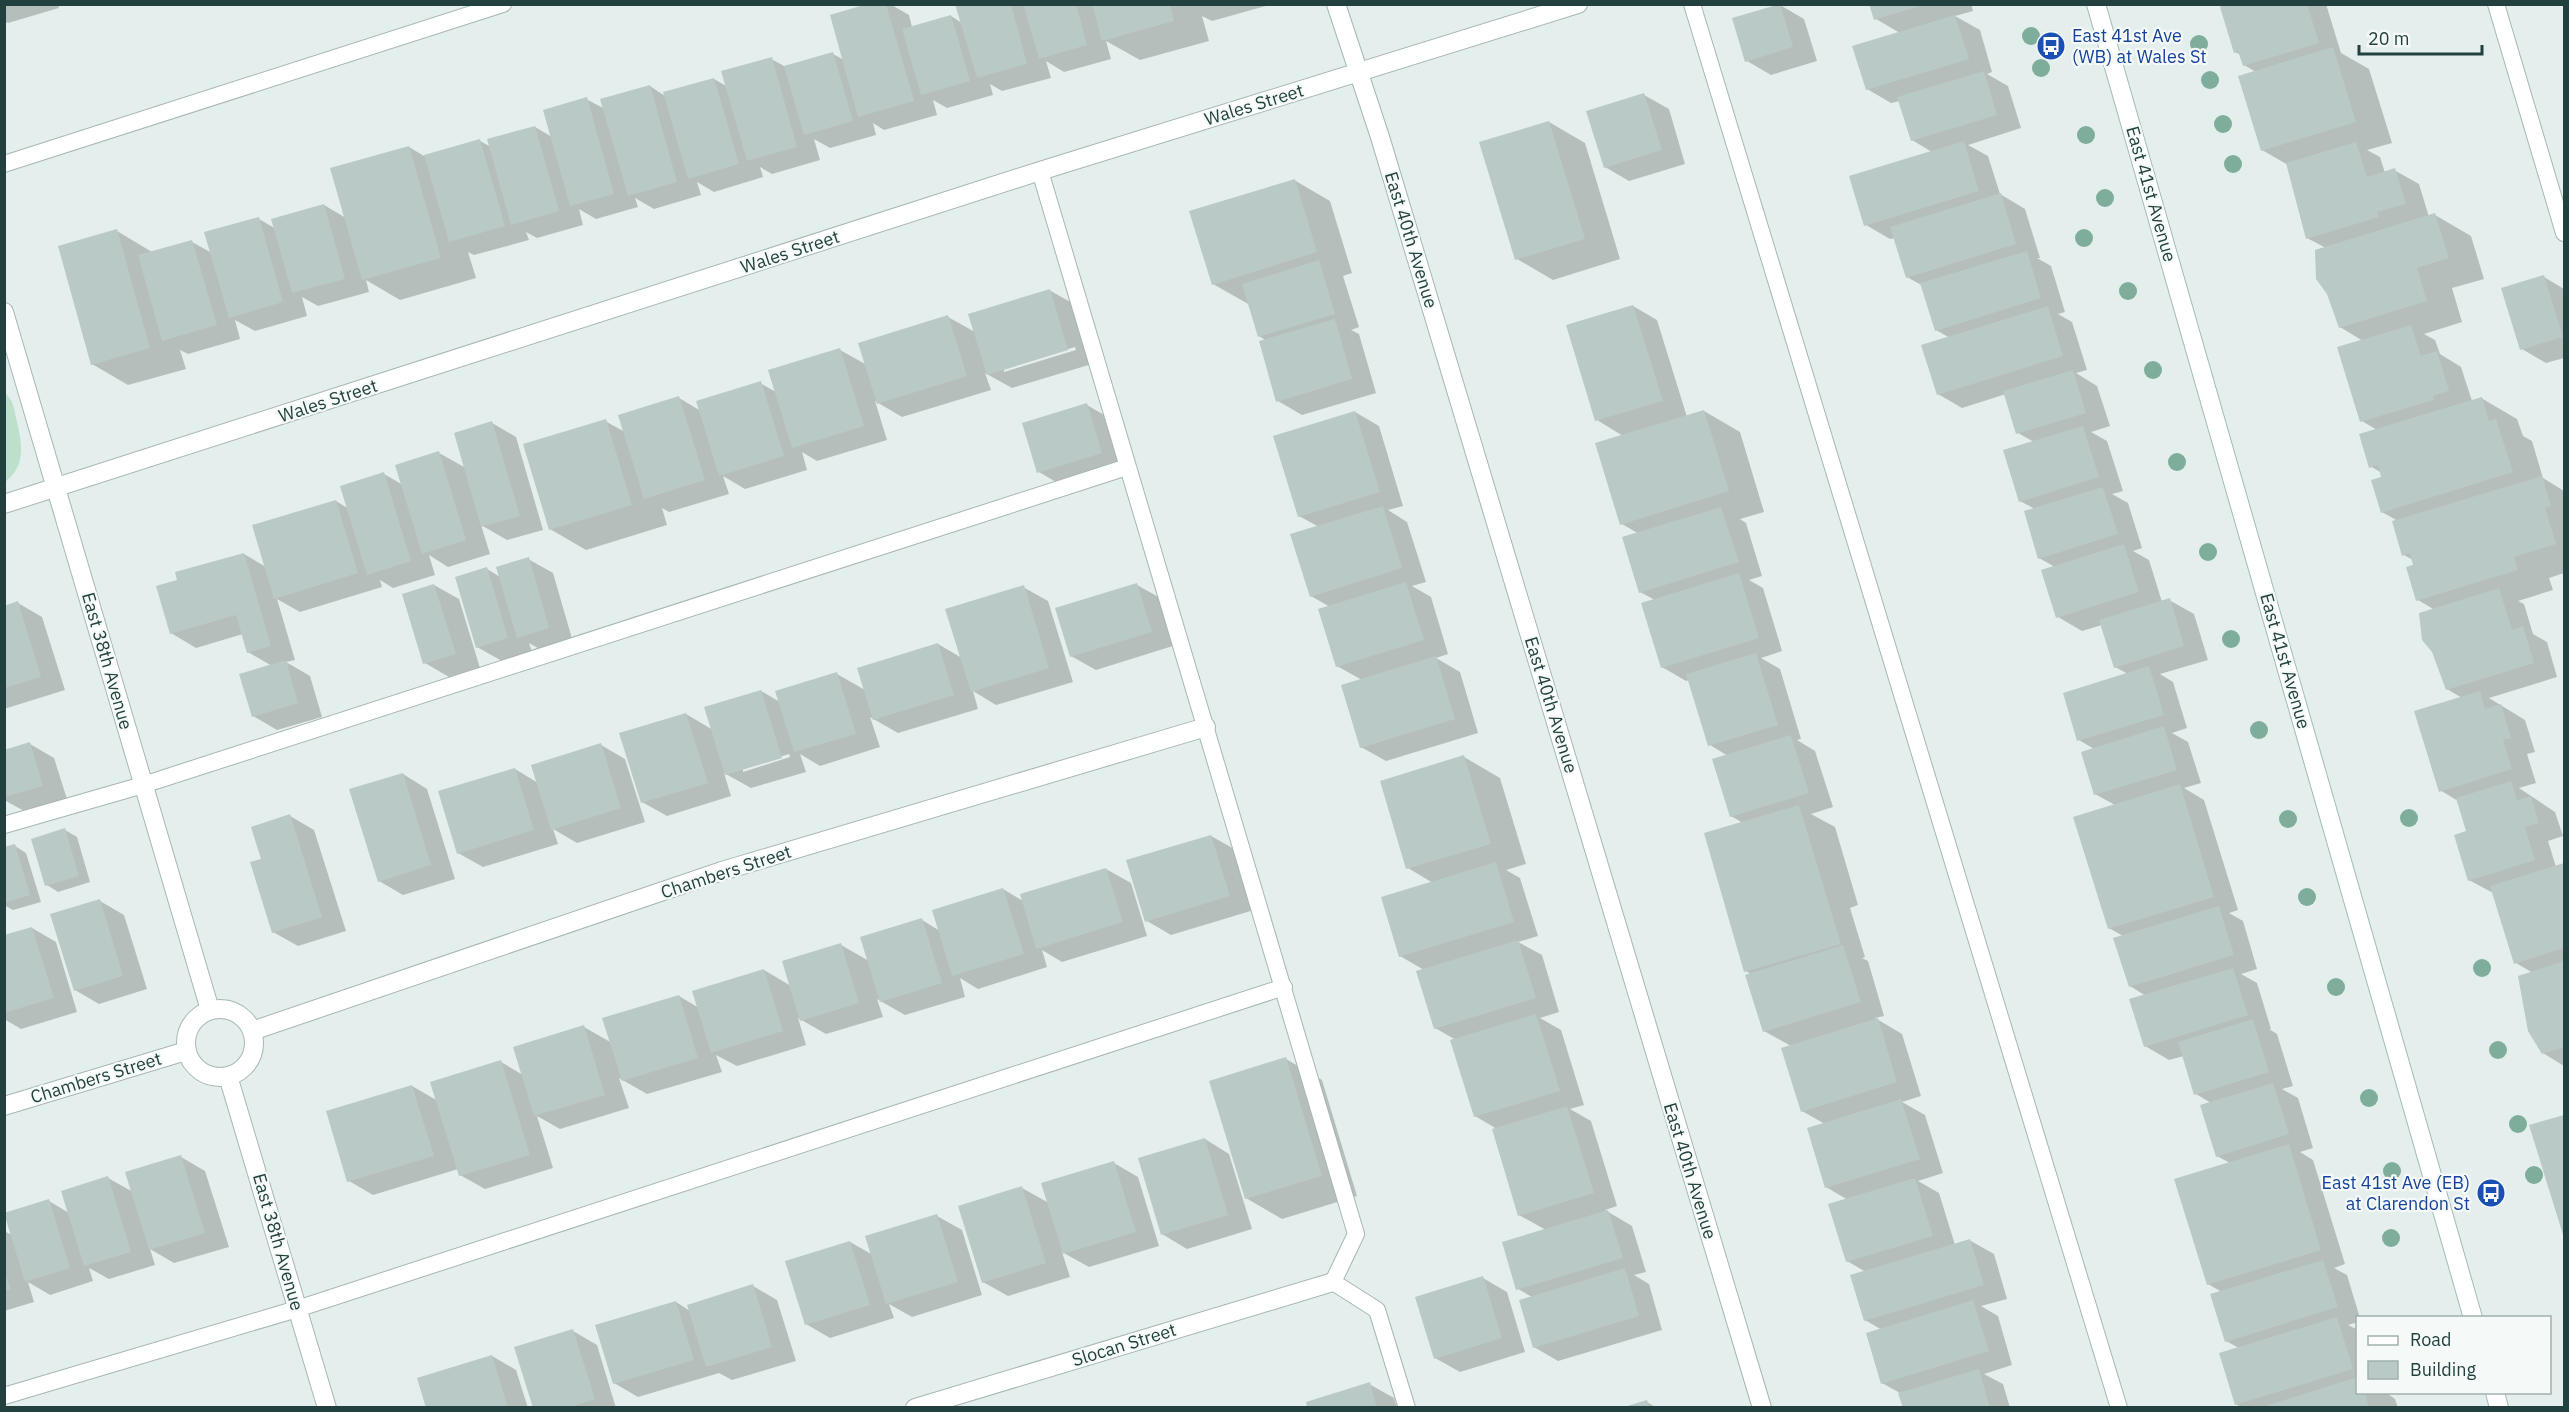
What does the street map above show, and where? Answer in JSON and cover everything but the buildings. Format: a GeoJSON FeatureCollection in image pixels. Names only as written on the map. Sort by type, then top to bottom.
{"type":"FeatureCollection","features":[{"type":"Feature","properties":{"kind":"street","name":"East 40th Avenue"},"geometry":{"type":"LineString","coordinates":[[1336,4],[1359,73],[1762,1407]]}},
{"type":"Feature","properties":{"kind":"street","name":"Wales Street"},"geometry":{"type":"LineString","coordinates":[[4,504],[1040,171],[1578,4]]}},
{"type":"Feature","properties":{"kind":"street","name":"East 41st Avenue"},"geometry":{"type":"LineString","coordinates":[[2096,4],[2473,1316]]}},
{"type":"Feature","properties":{"kind":"street","name":"East 38th Avenue"},"geometry":{"type":"LineString","coordinates":[[4,312],[210,1010]]}},
{"type":"Feature","properties":{"kind":"street","name":"Chambers Street"},"geometry":{"type":"LineString","coordinates":[[252,1031],[723,871],[1206,727]]}},
{"type":"Feature","properties":{"kind":"street"},"geometry":{"type":"LineString","coordinates":[[210,1010],[231,1010],[247,1022],[252,1031],[252,1054],[239,1071],[228,1076],[217,1077],[198,1069],[186,1051],[185,1041],[193,1021],[210,1010]]}},
{"type":"Feature","properties":{"kind":"street","name":"Chambers Street"},"geometry":{"type":"LineString","coordinates":[[4,1106],[186,1051]]}},
{"type":"Feature","properties":{"kind":"street","name":"East 38th Avenue"},"geometry":{"type":"LineString","coordinates":[[228,1076],[327,1407]]}},
{"type":"Feature","properties":{"kind":"street","name":"Slocan Street"},"geometry":{"type":"LineString","coordinates":[[915,1407],[1333,1282]]}},
{"type":"Feature","properties":{"kind":"lane"},"geometry":{"type":"LineString","coordinates":[[4,164],[502,4]]}},
{"type":"Feature","properties":{"kind":"lane"},"geometry":{"type":"LineString","coordinates":[[1692,4],[2119,1407]]}},
{"type":"Feature","properties":{"kind":"lane"},"geometry":{"type":"LineString","coordinates":[[2496,4],[2565,233]]}},
{"type":"Feature","properties":{"kind":"lane"},"geometry":{"type":"LineString","coordinates":[[1040,171],[1356,1234],[1333,1282],[1377,1310],[1407,1407]]}},
{"type":"Feature","properties":{"kind":"lane"},"geometry":{"type":"LineString","coordinates":[[4,825],[143,784],[1127,467]]}},
{"type":"Feature","properties":{"kind":"lane"},"geometry":{"type":"LineString","coordinates":[[4,1396],[297,1309],[1284,987]]}},
{"type":"Feature","properties":{"kind":"green space"},"geometry":{"type":"Polygon","coordinates":[[[5,393],[14,408],[21,453],[17,468],[5,482],[5,393]]]}},
{"type":"Feature","properties":{"kind":"place","name":"East 41st Ave (WB) at Wales St"},"geometry":{"type":"Point","coordinates":[2051,46]}},
{"type":"Feature","properties":{"kind":"place","name":"East 41st Ave (EB) at Clarendon St"},"geometry":{"type":"Point","coordinates":[2491,1193]}}]}
